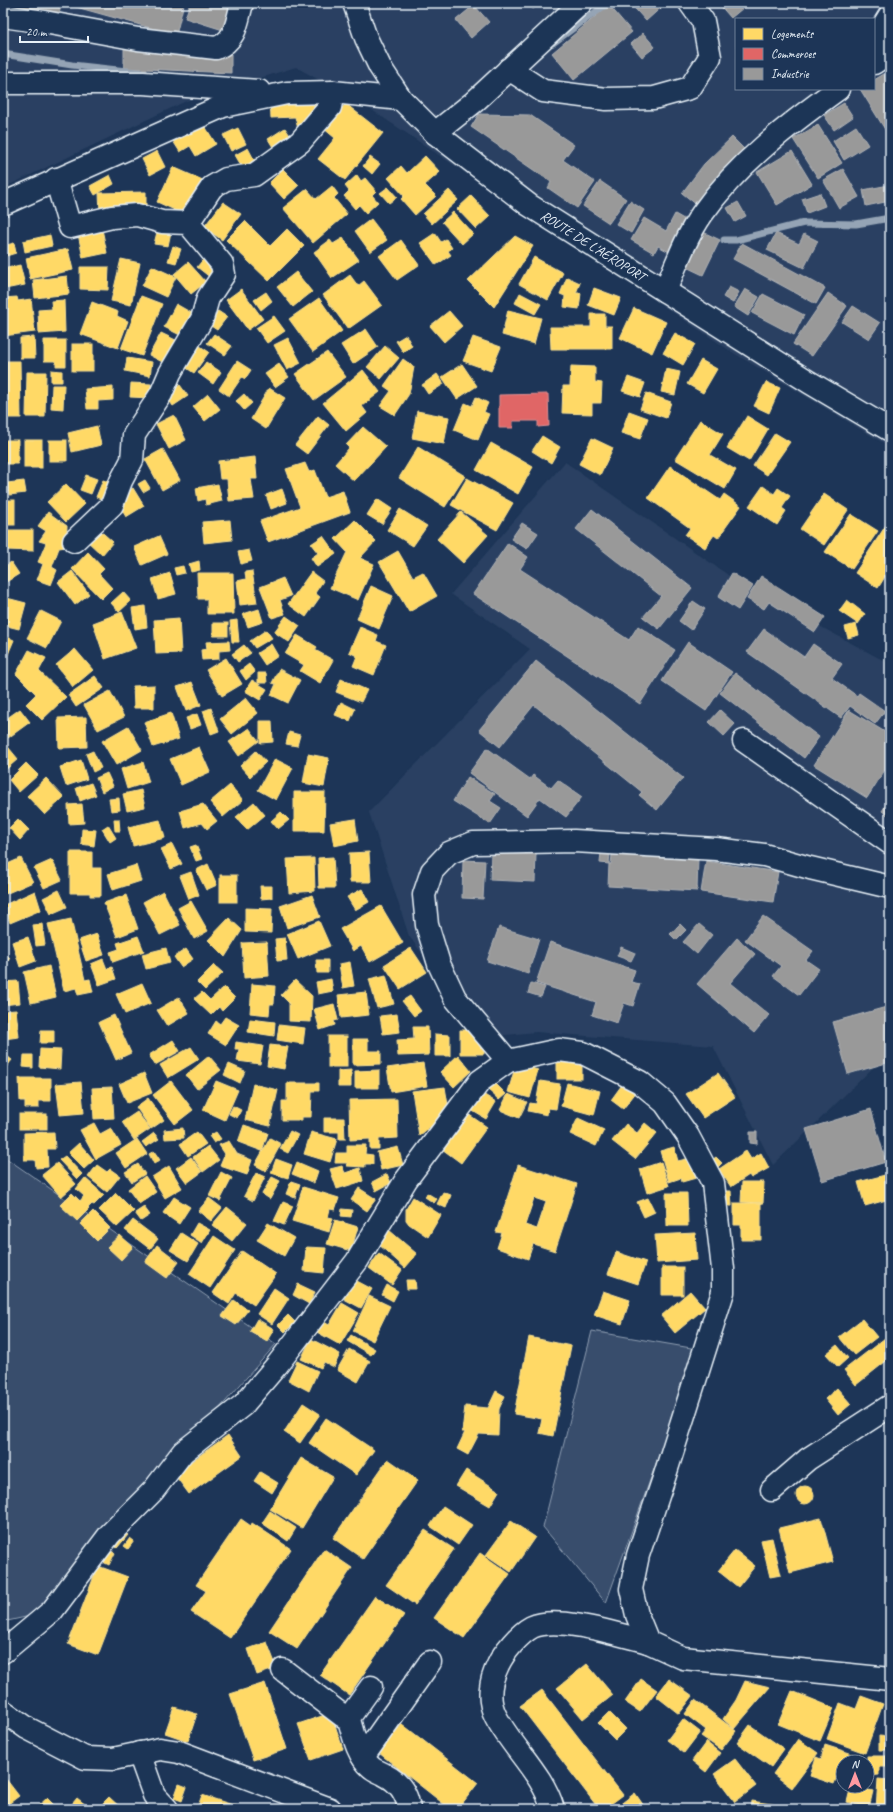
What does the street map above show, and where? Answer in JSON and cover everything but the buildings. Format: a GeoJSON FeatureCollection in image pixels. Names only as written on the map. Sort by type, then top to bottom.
{"type":"FeatureCollection","features":[{"type":"Feature","properties":{"kind":"main road"},"geometry":{"type":"LineString","coordinates":[[3,16],[138,39],[216,48],[224,45],[234,34],[242,3]]}},
{"type":"Feature","properties":{"kind":"main road","name":"ROUTE DE L'AÉROPORT"},"geometry":{"type":"LineString","coordinates":[[354,3],[366,38],[380,67],[401,99],[435,134],[529,205],[890,430]]}},
{"type":"Feature","properties":{"kind":"main road"},"geometry":{"type":"LineString","coordinates":[[435,134],[474,102],[581,3]]}},
{"type":"Feature","properties":{"kind":"main road"},"geometry":{"type":"LineString","coordinates":[[509,69],[543,91],[606,99],[654,98],[690,88],[710,57],[703,21],[690,3]]}},
{"type":"Feature","properties":{"kind":"main road"},"geometry":{"type":"LineString","coordinates":[[875,39],[890,15]]}},
{"type":"Feature","properties":{"kind":"main road"},"geometry":{"type":"LineString","coordinates":[[875,62],[890,52]]}},
{"type":"Feature","properties":{"kind":"main road"},"geometry":{"type":"LineString","coordinates":[[3,84],[143,82],[287,93],[333,92],[401,99]]}},
{"type":"Feature","properties":{"kind":"main road"},"geometry":{"type":"LineString","coordinates":[[665,291],[685,245],[702,215],[729,180],[754,154],[837,90]]}},
{"type":"Feature","properties":{"kind":"main road"},"geometry":{"type":"LineString","coordinates":[[188,223],[212,187],[226,179],[254,175],[300,142],[330,107],[333,92]]}},
{"type":"Feature","properties":{"kind":"main road"},"geometry":{"type":"LineString","coordinates":[[3,204],[56,179],[223,106],[287,93]]}},
{"type":"Feature","properties":{"kind":"main road"},"geometry":{"type":"LineString","coordinates":[[56,179],[70,227],[112,217],[137,215],[162,222],[188,223],[222,264],[224,274],[208,298],[202,319],[170,373],[161,394],[134,435],[132,460],[120,481],[112,504],[74,541]]}},
{"type":"Feature","properties":{"kind":"main road"},"geometry":{"type":"LineString","coordinates":[[744,741],[890,843]]}},
{"type":"Feature","properties":{"kind":"main road"},"geometry":{"type":"LineString","coordinates":[[508,1062],[455,998],[439,964],[427,925],[424,895],[432,871],[449,853],[473,843],[574,841],[716,849],[764,855],[810,868],[890,887]]}},
{"type":"Feature","properties":{"kind":"main road"},"geometry":{"type":"LineString","coordinates":[[3,1652],[52,1610],[110,1534],[153,1491],[184,1452],[243,1405],[277,1365],[357,1261],[406,1180],[480,1081],[508,1062],[558,1050],[583,1053],[640,1082],[665,1103],[688,1136],[713,1182],[723,1270],[722,1292],[635,1568],[631,1589],[637,1615],[648,1642]]}},
{"type":"Feature","properties":{"kind":"main road"},"geometry":{"type":"LineString","coordinates":[[772,1490],[808,1459],[890,1406]]}},
{"type":"Feature","properties":{"kind":"main road"},"geometry":{"type":"LineString","coordinates":[[553,1809],[535,1773],[495,1716],[489,1694],[493,1674],[501,1658],[518,1639],[532,1627],[547,1623],[583,1627],[648,1642],[683,1658],[890,1679]]}},
{"type":"Feature","properties":{"kind":"main road"},"geometry":{"type":"LineString","coordinates":[[362,1757],[430,1662]]}},
{"type":"Feature","properties":{"kind":"main road"},"geometry":{"type":"LineString","coordinates":[[283,1670],[343,1716],[348,1716],[354,1712],[371,1687]]}},
{"type":"Feature","properties":{"kind":"main road"},"geometry":{"type":"LineString","coordinates":[[3,1711],[27,1728],[86,1758],[113,1759],[160,1749],[179,1752],[330,1809]]}},
{"type":"Feature","properties":{"kind":"main road"},"geometry":{"type":"LineString","coordinates":[[348,1716],[356,1744],[362,1757],[371,1768],[400,1785],[406,1794],[409,1809]]}},
{"type":"Feature","properties":{"kind":"main road"},"geometry":{"type":"LineString","coordinates":[[139,1753],[154,1794],[167,1809]]}},
{"type":"Feature","properties":{"kind":"shaded area"},"geometry":{"type":"Polygon","coordinates":[[[3,3],[890,3],[890,447],[732,352],[369,108],[296,67],[186,101],[3,188],[3,3]]]}},
{"type":"Feature","properties":{"kind":"shaded area"},"geometry":{"type":"Polygon","coordinates":[[[565,462],[741,584],[890,664],[890,1051],[773,1165],[713,1046],[536,1032],[485,1037],[409,936],[369,812],[530,649],[451,594],[565,462]]]}},
{"type":"Feature","properties":{"kind":"shaded area"},"geometry":{"type":"Polygon","coordinates":[[[3,1156],[276,1344],[39,1614],[3,1622],[3,1156]]]}},
{"type":"Feature","properties":{"kind":"shaded area"},"geometry":{"type":"Polygon","coordinates":[[[592,1331],[697,1349],[606,1603],[543,1527],[592,1331]]]}},
{"type":"Feature","properties":{"kind":"waterway"},"geometry":{"type":"LineString","coordinates":[[553,43],[608,3]]}},
{"type":"Feature","properties":{"kind":"waterway"},"geometry":{"type":"LineString","coordinates":[[3,54],[72,65],[145,73]]}},
{"type":"Feature","properties":{"kind":"waterway"},"geometry":{"type":"LineString","coordinates":[[724,240],[736,240],[804,223],[856,224],[890,218]]}}]}
